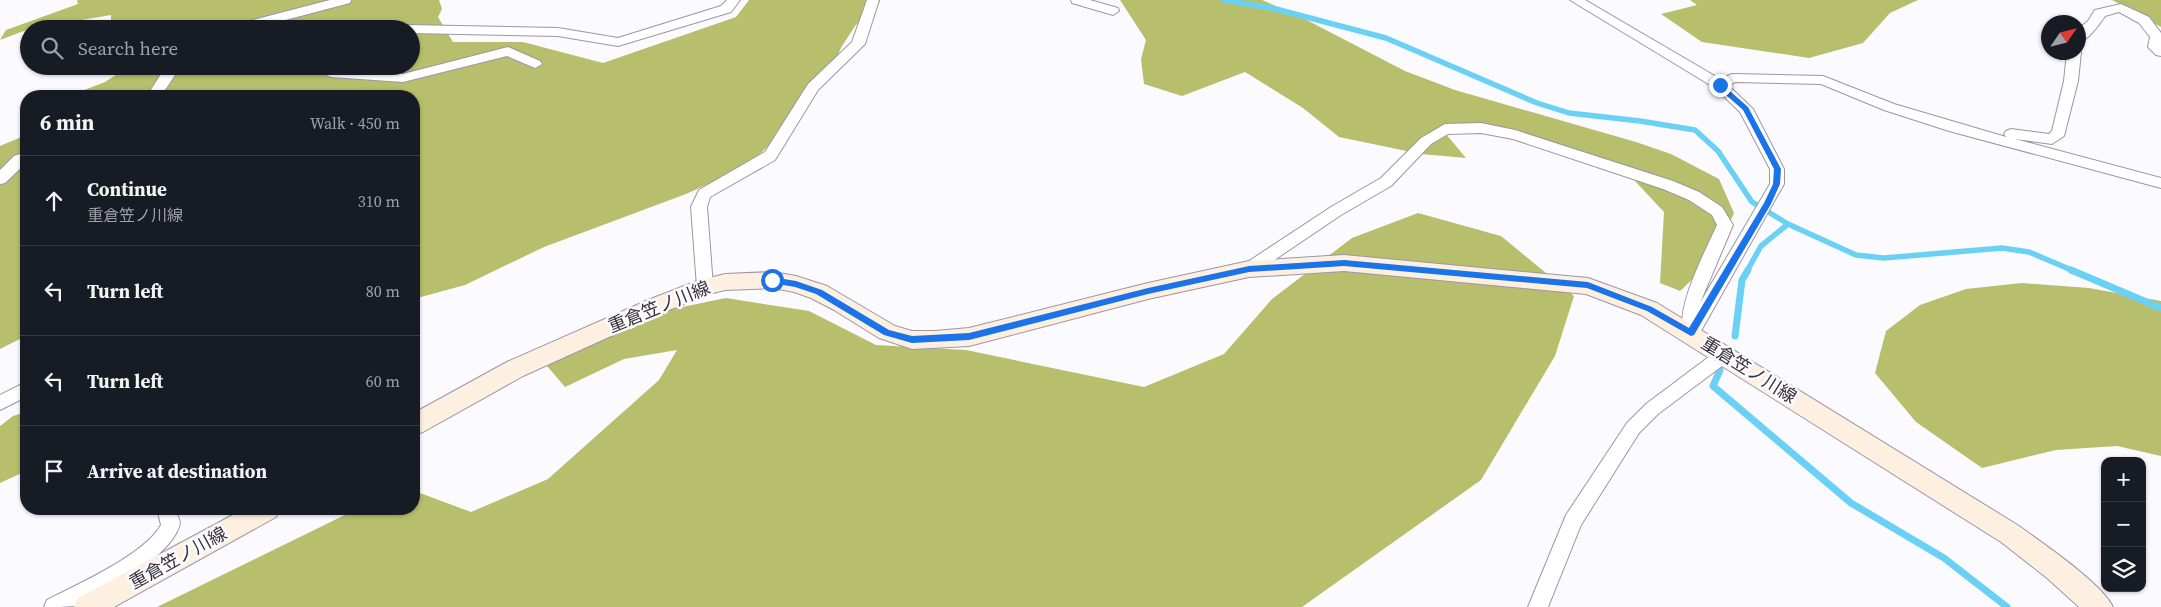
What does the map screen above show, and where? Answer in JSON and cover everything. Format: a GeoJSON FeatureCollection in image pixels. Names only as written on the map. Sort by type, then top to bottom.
{"type":"FeatureCollection","features":[{"type":"Feature","properties":{"kind":"main road","name":"重倉笠ノ川線"},"geometry":{"type":"LineString","coordinates":[[420,422],[515,369],[656,306],[706,287],[748,279],[796,284],[819,292],[887,332],[912,340],[969,337],[1148,291],[1249,269],[1344,263],[1588,286],[1650,309],[1958,500],[2010,534],[2056,569],[2098,607]]}},
{"type":"Feature","properties":{"kind":"main road","name":"重倉笠ノ川線"},"geometry":{"type":"LineString","coordinates":[[88,607],[256,515]]}},
{"type":"Feature","properties":{"kind":"street"},"geometry":{"type":"LineString","coordinates":[[270,20],[344,0]]}},
{"type":"Feature","properties":{"kind":"street"},"geometry":{"type":"LineString","coordinates":[[420,29],[558,32],[618,42],[726,9],[734,0]]}},
{"type":"Feature","properties":{"kind":"street"},"geometry":{"type":"LineString","coordinates":[[706,287],[699,207],[704,194],[770,156],[813,87],[858,44],[872,0]]}},
{"type":"Feature","properties":{"kind":"street"},"geometry":{"type":"LineString","coordinates":[[1077,0],[1113,11]]}},
{"type":"Feature","properties":{"kind":"street"},"geometry":{"type":"LineString","coordinates":[[1576,0],[1720,85],[1746,109],[1778,169],[1776,184],[1767,204],[1757,218],[1691,333]]}},
{"type":"Feature","properties":{"kind":"street"},"geometry":{"type":"LineString","coordinates":[[2086,30],[2093,24],[2100,13],[2121,8],[2144,20],[2157,37],[2155,47],[2161,52]]}},
{"type":"Feature","properties":{"kind":"street"},"geometry":{"type":"LineString","coordinates":[[420,74],[508,52],[535,64]]}},
{"type":"Feature","properties":{"kind":"street"},"geometry":{"type":"LineString","coordinates":[[1954,128],[2052,139],[2060,133],[2071,81],[2073,60]]}},
{"type":"Feature","properties":{"kind":"street"},"geometry":{"type":"LineString","coordinates":[[158,90],[166,75]]}},
{"type":"Feature","properties":{"kind":"street"},"geometry":{"type":"LineString","coordinates":[[360,75],[403,78],[415,75]]}},
{"type":"Feature","properties":{"kind":"street"},"geometry":{"type":"LineString","coordinates":[[1720,85],[1732,78],[1823,80],[1889,108],[1954,128],[2161,183]]}},
{"type":"Feature","properties":{"kind":"street"},"geometry":{"type":"LineString","coordinates":[[1249,269],[1336,211],[1386,182],[1426,141],[1445,129],[1481,128],[1514,135],[1668,185],[1694,196],[1717,211],[1725,225],[1692,302],[1691,333]]}},
{"type":"Feature","properties":{"kind":"street"},"geometry":{"type":"LineString","coordinates":[[0,179],[20,159]]}},
{"type":"Feature","properties":{"kind":"street"},"geometry":{"type":"LineString","coordinates":[[1538,607],[1572,520],[1633,428],[1652,410],[1724,355]]}},
{"type":"Feature","properties":{"kind":"street"},"geometry":{"type":"LineString","coordinates":[[0,403],[20,392]]}},
{"type":"Feature","properties":{"kind":"street"},"geometry":{"type":"LineString","coordinates":[[54,607],[140,559],[162,542],[170,528],[169,515]]}},
{"type":"Feature","properties":{"kind":"green space"},"geometry":{"type":"Polygon","coordinates":[[[77,0],[439,0],[442,9],[438,17],[453,42],[523,42],[603,63],[736,17],[749,0],[879,0],[880,2],[855,26],[842,46],[832,67],[779,135],[757,157],[724,177],[686,194],[544,247],[465,285],[421,297],[420,90],[84,90],[105,82],[116,75],[420,75],[420,20],[111,20],[111,15],[82,20],[34,20],[78,4],[77,0]]]}},
{"type":"Feature","properties":{"kind":"green space"},"geometry":{"type":"Polygon","coordinates":[[[1120,0],[1262,0],[1297,15],[1405,71],[1455,90],[1636,142],[1671,154],[1719,179],[1734,213],[1712,255],[1680,291],[1660,283],[1664,212],[1634,180],[1591,160],[1485,123],[1441,128],[1466,158],[1421,154],[1339,137],[1303,108],[1245,72],[1182,96],[1144,84],[1141,59],[1146,40],[1120,0]]]}},
{"type":"Feature","properties":{"kind":"green space"},"geometry":{"type":"Polygon","coordinates":[[[1690,0],[1918,0],[1890,13],[1863,43],[1809,58],[1702,42],[1661,14],[1697,5],[1690,0]]]}},
{"type":"Feature","properties":{"kind":"green space"},"geometry":{"type":"Polygon","coordinates":[[[2112,0],[2161,0],[2161,27],[2112,0]]]}},
{"type":"Feature","properties":{"kind":"green space"},"geometry":{"type":"Polygon","coordinates":[[[20,25],[20,32],[0,40],[6,30],[20,25]]]}},
{"type":"Feature","properties":{"kind":"green space"},"geometry":{"type":"Polygon","coordinates":[[[20,138],[20,339],[0,349],[0,146],[20,138]]]}},
{"type":"Feature","properties":{"kind":"green space"},"geometry":{"type":"Polygon","coordinates":[[[1418,213],[1501,236],[1574,296],[1555,356],[1481,480],[1302,607],[157,607],[345,515],[420,515],[420,493],[471,512],[548,479],[659,380],[677,350],[624,359],[565,387],[547,366],[638,316],[726,298],[809,311],[876,345],[966,350],[1144,387],[1224,354],[1272,299],[1352,238],[1418,213]]]}},
{"type":"Feature","properties":{"kind":"green space"},"geometry":{"type":"Polygon","coordinates":[[[2022,283],[2089,288],[2161,301],[2161,456],[2117,446],[2056,450],[1982,468],[1916,422],[1875,373],[1886,331],[1920,305],[1966,289],[2022,283]]]}},
{"type":"Feature","properties":{"kind":"green space"},"geometry":{"type":"Polygon","coordinates":[[[20,414],[20,474],[0,483],[0,426],[13,416],[20,414]]]}},
{"type":"Feature","properties":{"kind":"waterway"},"geometry":{"type":"LineString","coordinates":[[1224,0],[1272,8],[1386,38],[1537,103],[1569,113],[1640,121],[1695,130],[1718,151],[1752,202],[1788,224]]}},
{"type":"Feature","properties":{"kind":"waterway"},"geometry":{"type":"LineString","coordinates":[[1747,271],[1761,246],[1788,224]]}},
{"type":"Feature","properties":{"kind":"waterway"},"geometry":{"type":"LineString","coordinates":[[1788,224],[1856,255],[1884,258],[2002,248],[2029,252],[2074,271]]}},
{"type":"Feature","properties":{"kind":"waterway"},"geometry":{"type":"LineString","coordinates":[[1735,336],[1742,280],[1748,270]]}},
{"type":"Feature","properties":{"kind":"waterway"},"geometry":{"type":"LineString","coordinates":[[2071,270],[2161,308]]}},
{"type":"Feature","properties":{"kind":"waterway"},"geometry":{"type":"LineString","coordinates":[[1720,370],[1713,386],[1851,503],[1944,558],[2007,607]]}},
{"type":"Feature","properties":{"kind":"route"},"geometry":{"type":"LineString","coordinates":[[772,280],[796,284],[819,292],[887,332],[912,340],[969,337],[1148,291],[1249,269],[1344,263],[1588,286],[1650,309],[1691,333],[1757,218],[1767,204],[1776,184],[1778,169],[1746,109],[1720,85]]}}]}
